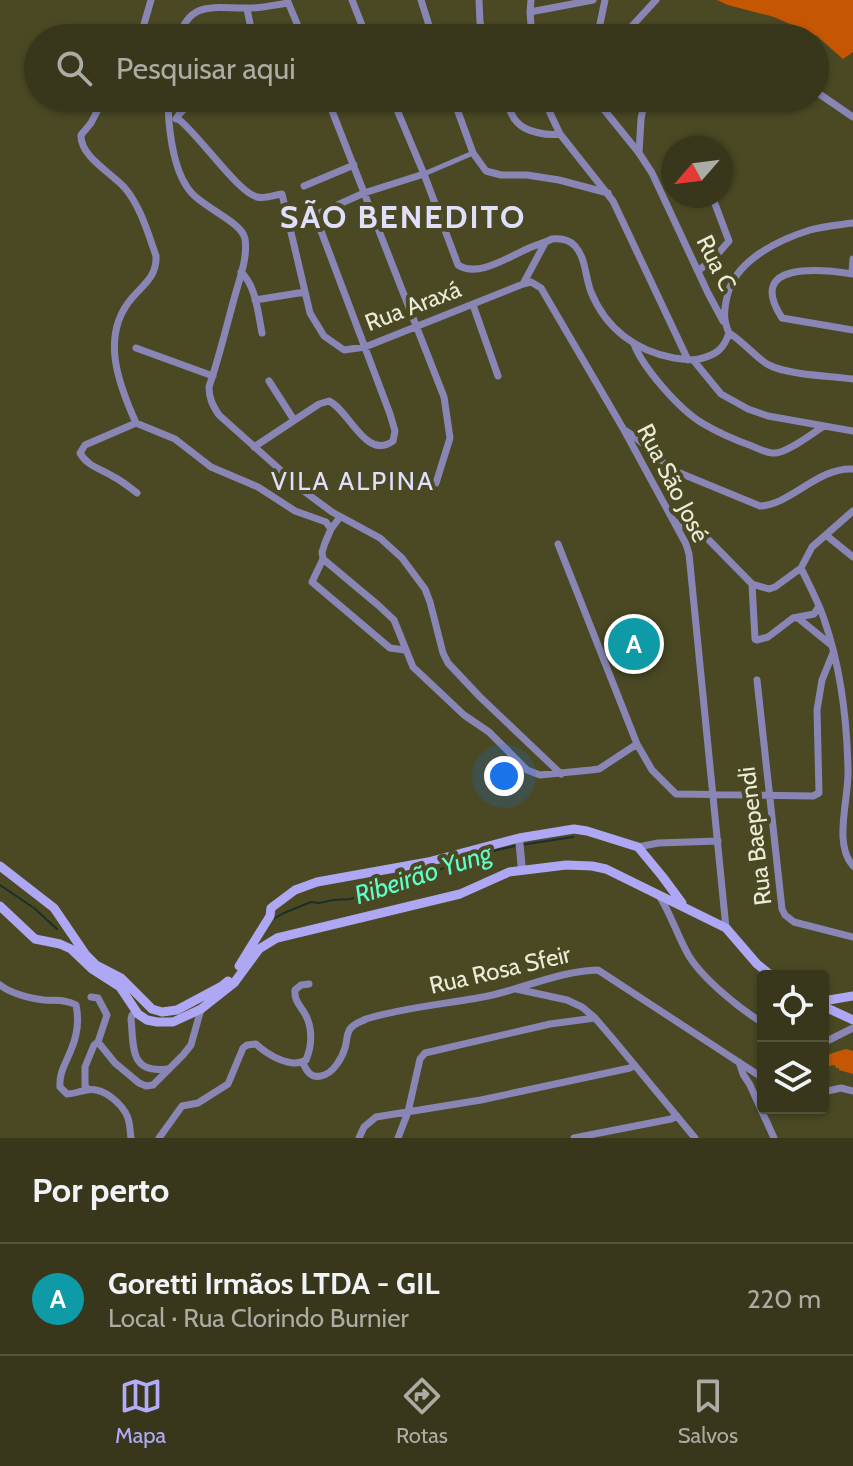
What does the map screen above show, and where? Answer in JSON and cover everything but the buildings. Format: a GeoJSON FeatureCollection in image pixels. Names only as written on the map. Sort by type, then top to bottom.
{"type":"FeatureCollection","features":[{"type":"Feature","properties":{"kind":"main road"},"geometry":{"type":"LineString","coordinates":[[0,866],[54,908],[90,960],[121,978],[152,1009],[169,1012],[182,1008],[230,979],[270,916],[271,908],[295,890],[317,882],[580,830],[638,847],[647,856],[669,899]]}},
{"type":"Feature","properties":{"kind":"main road"},"geometry":{"type":"LineString","coordinates":[[0,906],[35,939],[71,949],[92,969],[116,984],[136,1012],[152,1021],[173,1022],[201,1009],[234,983],[259,949],[277,938],[460,894],[499,875],[566,865],[606,869],[726,928],[764,970]]}},
{"type":"Feature","properties":{"kind":"main road"},"geometry":{"type":"LineString","coordinates":[[829,1002],[853,996]]}},
{"type":"Feature","properties":{"kind":"main road"},"geometry":{"type":"LineString","coordinates":[[850,1018],[845,1004],[853,996]]}},
{"type":"Feature","properties":{"kind":"main road"},"geometry":{"type":"LineString","coordinates":[[829,1007],[850,1018]]}},
{"type":"Feature","properties":{"kind":"street"},"geometry":{"type":"LineString","coordinates":[[144,24],[151,0]]}},
{"type":"Feature","properties":{"kind":"street"},"geometry":{"type":"LineString","coordinates":[[352,0],[361,24]]}},
{"type":"Feature","properties":{"kind":"street"},"geometry":{"type":"LineString","coordinates":[[421,0],[429,24]]}},
{"type":"Feature","properties":{"kind":"street"},"geometry":{"type":"LineString","coordinates":[[479,0],[481,24]]}},
{"type":"Feature","properties":{"kind":"street"},"geometry":{"type":"LineString","coordinates":[[531,0],[531,24]]}},
{"type":"Feature","properties":{"kind":"street"},"geometry":{"type":"LineString","coordinates":[[530,12],[593,0]]}},
{"type":"Feature","properties":{"kind":"street"},"geometry":{"type":"LineString","coordinates":[[600,24],[605,0]]}},
{"type":"Feature","properties":{"kind":"street"},"geometry":{"type":"LineString","coordinates":[[632,24],[656,0]]}},
{"type":"Feature","properties":{"kind":"street"},"geometry":{"type":"LineString","coordinates":[[184,24],[193,12],[219,3],[247,9],[288,2],[297,24]]}},
{"type":"Feature","properties":{"kind":"street"},"geometry":{"type":"LineString","coordinates":[[247,9],[250,24]]}},
{"type":"Feature","properties":{"kind":"street"},"geometry":{"type":"LineString","coordinates":[[829,101],[853,117]]}},
{"type":"Feature","properties":{"kind":"street"},"geometry":{"type":"LineString","coordinates":[[97,112],[81,135],[81,142],[94,160],[129,193],[151,242],[156,264],[153,275],[122,311],[116,324],[114,345],[117,373],[136,423],[175,439],[211,467],[258,487],[295,511],[328,526]]}},
{"type":"Feature","properties":{"kind":"street"},"geometry":{"type":"LineString","coordinates":[[169,112],[178,168],[186,186],[196,199],[234,223],[245,239],[244,261],[209,387],[213,405],[219,415],[305,492],[340,517],[380,538],[402,558],[430,602],[448,663],[561,774]]}},
{"type":"Feature","properties":{"kind":"street"},"geometry":{"type":"LineString","coordinates":[[170,126],[181,112]]}},
{"type":"Feature","properties":{"kind":"street"},"geometry":{"type":"LineString","coordinates":[[333,112],[444,397],[450,438],[436,483]]}},
{"type":"Feature","properties":{"kind":"street"},"geometry":{"type":"LineString","coordinates":[[398,112],[456,261],[463,269],[492,265],[545,242],[559,239],[570,241],[581,255],[591,292],[601,312],[619,334],[634,344],[659,355],[691,360],[721,350],[729,333],[769,365],[795,372],[853,379]]}},
{"type":"Feature","properties":{"kind":"street"},"geometry":{"type":"LineString","coordinates":[[458,112],[473,153],[482,167],[491,173],[559,180],[608,193]]}},
{"type":"Feature","properties":{"kind":"street"},"geometry":{"type":"LineString","coordinates":[[512,112],[521,126],[547,135],[560,134]]}},
{"type":"Feature","properties":{"kind":"street"},"geometry":{"type":"LineString","coordinates":[[550,112],[560,134],[608,193],[691,360],[721,394],[768,416],[853,431]]}},
{"type":"Feature","properties":{"kind":"street","name":"Rua C"},"geometry":{"type":"LineString","coordinates":[[606,112],[652,173],[729,333]]}},
{"type":"Feature","properties":{"kind":"street"},"geometry":{"type":"LineString","coordinates":[[639,153],[642,112]]}},
{"type":"Feature","properties":{"kind":"street","name":"Rua Araxá"},"geometry":{"type":"LineString","coordinates":[[177,118],[248,193],[260,198],[282,194],[310,313],[324,336],[344,350],[365,347],[523,284]]}},
{"type":"Feature","properties":{"kind":"street"},"geometry":{"type":"LineString","coordinates":[[254,447],[319,404],[329,401],[341,409],[362,437],[381,445],[390,444],[394,439],[395,431],[315,215],[364,193],[424,174],[473,153]]}},
{"type":"Feature","properties":{"kind":"street"},"geometry":{"type":"LineString","coordinates":[[304,186],[354,165]]}},
{"type":"Feature","properties":{"kind":"street"},"geometry":{"type":"LineString","coordinates":[[698,271],[729,241],[717,208]]}},
{"type":"Feature","properties":{"kind":"street"},"geometry":{"type":"LineString","coordinates":[[724,323],[728,291],[736,274],[748,263],[767,249],[812,229],[853,223]]}},
{"type":"Feature","properties":{"kind":"street"},"geometry":{"type":"LineString","coordinates":[[523,284],[545,242]]}},
{"type":"Feature","properties":{"kind":"street"},"geometry":{"type":"LineString","coordinates":[[853,259],[853,273],[795,271],[777,279],[772,289],[776,308],[782,318],[853,330]]}},
{"type":"Feature","properties":{"kind":"street"},"geometry":{"type":"LineString","coordinates":[[241,272],[251,286],[262,333]]}},
{"type":"Feature","properties":{"kind":"street","name":"Rua São José"},"geometry":{"type":"LineString","coordinates":[[523,284],[531,282],[541,288],[676,522],[689,554],[726,928]]}},
{"type":"Feature","properties":{"kind":"street"},"geometry":{"type":"LineString","coordinates":[[255,300],[305,292]]}},
{"type":"Feature","properties":{"kind":"street"},"geometry":{"type":"LineString","coordinates":[[473,305],[498,376]]}},
{"type":"Feature","properties":{"kind":"street"},"geometry":{"type":"LineString","coordinates":[[634,344],[642,363],[696,419],[748,444],[777,453],[824,426]]}},
{"type":"Feature","properties":{"kind":"street"},"geometry":{"type":"LineString","coordinates":[[136,348],[213,376]]}},
{"type":"Feature","properties":{"kind":"street"},"geometry":{"type":"LineString","coordinates":[[269,381],[294,420]]}},
{"type":"Feature","properties":{"kind":"street"},"geometry":{"type":"LineString","coordinates":[[136,423],[85,445],[80,453],[83,459],[137,493]]}},
{"type":"Feature","properties":{"kind":"street"},"geometry":{"type":"LineString","coordinates":[[624,430],[637,437],[675,471],[760,506],[772,505],[829,473],[843,468],[853,469]]}},
{"type":"Feature","properties":{"kind":"street"},"geometry":{"type":"LineString","coordinates":[[676,522],[703,534],[752,584],[769,589],[801,568],[812,547],[853,511]]}},
{"type":"Feature","properties":{"kind":"street"},"geometry":{"type":"LineString","coordinates":[[332,512],[323,559],[312,582],[387,646],[405,650]]}},
{"type":"Feature","properties":{"kind":"street"},"geometry":{"type":"LineString","coordinates":[[328,526],[340,517]]}},
{"type":"Feature","properties":{"kind":"street"},"geometry":{"type":"LineString","coordinates":[[826,535],[853,557]]}},
{"type":"Feature","properties":{"kind":"street"},"geometry":{"type":"LineString","coordinates":[[558,544],[637,744],[652,770],[676,794],[813,796],[819,793],[817,710],[832,649]]}},
{"type":"Feature","properties":{"kind":"street"},"geometry":{"type":"LineString","coordinates":[[323,559],[394,620],[413,667],[464,715],[489,732],[527,770],[540,775],[599,769],[637,744]]}},
{"type":"Feature","properties":{"kind":"street"},"geometry":{"type":"LineString","coordinates":[[801,568],[819,606],[837,664],[850,728],[842,839],[847,859],[853,866]]}},
{"type":"Feature","properties":{"kind":"street"},"geometry":{"type":"LineString","coordinates":[[752,584],[755,639],[759,641],[788,621],[814,614],[819,606]]}},
{"type":"Feature","properties":{"kind":"street"},"geometry":{"type":"LineString","coordinates":[[798,618],[814,629],[832,649]]}},
{"type":"Feature","properties":{"kind":"street","name":"Rua Baependi"},"geometry":{"type":"LineString","coordinates":[[757,680],[782,909],[794,922],[853,937]]}},
{"type":"Feature","properties":{"kind":"street"},"geometry":{"type":"LineString","coordinates":[[638,847],[718,841]]}},
{"type":"Feature","properties":{"kind":"street"},"geometry":{"type":"LineString","coordinates":[[519,843],[522,870]]}},
{"type":"Feature","properties":{"kind":"street"},"geometry":{"type":"LineString","coordinates":[[647,856],[651,844]]}},
{"type":"Feature","properties":{"kind":"street"},"geometry":{"type":"LineString","coordinates":[[669,899],[675,931],[694,963],[729,998],[757,1019]]}},
{"type":"Feature","properties":{"kind":"street","name":"Rua Rosa Sfeir"},"geometry":{"type":"LineString","coordinates":[[303,1063],[307,1073],[312,1076],[328,1074],[345,1050],[350,1029],[366,1019],[490,996],[529,983],[598,970],[757,1074]]}},
{"type":"Feature","properties":{"kind":"street"},"geometry":{"type":"LineString","coordinates":[[159,1138],[182,1106],[198,1103],[228,1084],[247,1045],[256,1044],[266,1053],[282,1060],[303,1063],[311,1046],[310,1027],[308,1018],[294,997],[295,990],[309,984]]}},
{"type":"Feature","properties":{"kind":"street"},"geometry":{"type":"LineString","coordinates":[[0,985],[18,994],[76,1005],[78,1017],[74,1039],[59,1083],[67,1094],[88,1089],[105,1092],[125,1111],[131,1138]]}},
{"type":"Feature","properties":{"kind":"street"},"geometry":{"type":"LineString","coordinates":[[516,989],[567,1000],[582,1007],[595,1018],[695,1138]]}},
{"type":"Feature","properties":{"kind":"street"},"geometry":{"type":"LineString","coordinates":[[88,1089],[85,1086],[85,1067],[107,1015],[98,998],[91,997]]}},
{"type":"Feature","properties":{"kind":"street"},"geometry":{"type":"LineString","coordinates":[[152,1009],[132,1015],[134,1056],[143,1066],[156,1071],[167,1069]]}},
{"type":"Feature","properties":{"kind":"street"},"geometry":{"type":"LineString","coordinates":[[98,1042],[115,1063],[143,1085],[153,1085],[191,1045],[201,1009]]}},
{"type":"Feature","properties":{"kind":"street"},"geometry":{"type":"LineString","coordinates":[[398,1138],[408,1112],[420,1059],[425,1053],[550,1024],[595,1018]]}},
{"type":"Feature","properties":{"kind":"street"},"geometry":{"type":"LineString","coordinates":[[825,1042],[853,1028]]}},
{"type":"Feature","properties":{"kind":"street"},"geometry":{"type":"LineString","coordinates":[[739,1062],[774,1138]]}},
{"type":"Feature","properties":{"kind":"street"},"geometry":{"type":"LineString","coordinates":[[359,1138],[364,1127],[376,1117],[481,1100],[634,1065]]}},
{"type":"Feature","properties":{"kind":"street"},"geometry":{"type":"LineString","coordinates":[[829,1091],[841,1088],[853,1091]]}},
{"type":"Feature","properties":{"kind":"street"},"geometry":{"type":"LineString","coordinates":[[574,1138],[677,1116]]}},
{"type":"Feature","properties":{"kind":"shaded area"},"geometry":{"type":"Polygon","coordinates":[[[717,0],[853,0],[853,52],[843,59],[829,47],[829,24],[790,24],[717,0]]]}},
{"type":"Feature","properties":{"kind":"shaded area"},"geometry":{"type":"Polygon","coordinates":[[[846,1049],[853,1051],[853,1074],[839,1070],[835,1065],[829,1066],[829,1054],[846,1049]]]}},
{"type":"Feature","properties":{"kind":"waterway","name":"Ribeirão Yung"},"geometry":{"type":"LineString","coordinates":[[521,845],[573,837]]}},
{"type":"Feature","properties":{"kind":"waterway","name":"Ribeirão Yung"},"geometry":{"type":"LineString","coordinates":[[275,918],[311,902],[351,899],[395,882],[515,846]]}},
{"type":"Feature","properties":{"kind":"waterway","name":"Ribeirão Yung"},"geometry":{"type":"LineString","coordinates":[[0,885],[34,908],[57,929]]}},
{"type":"Feature","properties":{"kind":"place","name":"Goretti Irmãos LTDA - GIL"},"geometry":{"type":"Point","coordinates":[634,644]}},
{"type":"Feature","properties":{"kind":"district","name":"SÃO BENEDITO"},"geometry":{"type":"Point","coordinates":[403,217]}},
{"type":"Feature","properties":{"kind":"district","name":"VILA ALPINA"},"geometry":{"type":"Point","coordinates":[353,481]}}]}
